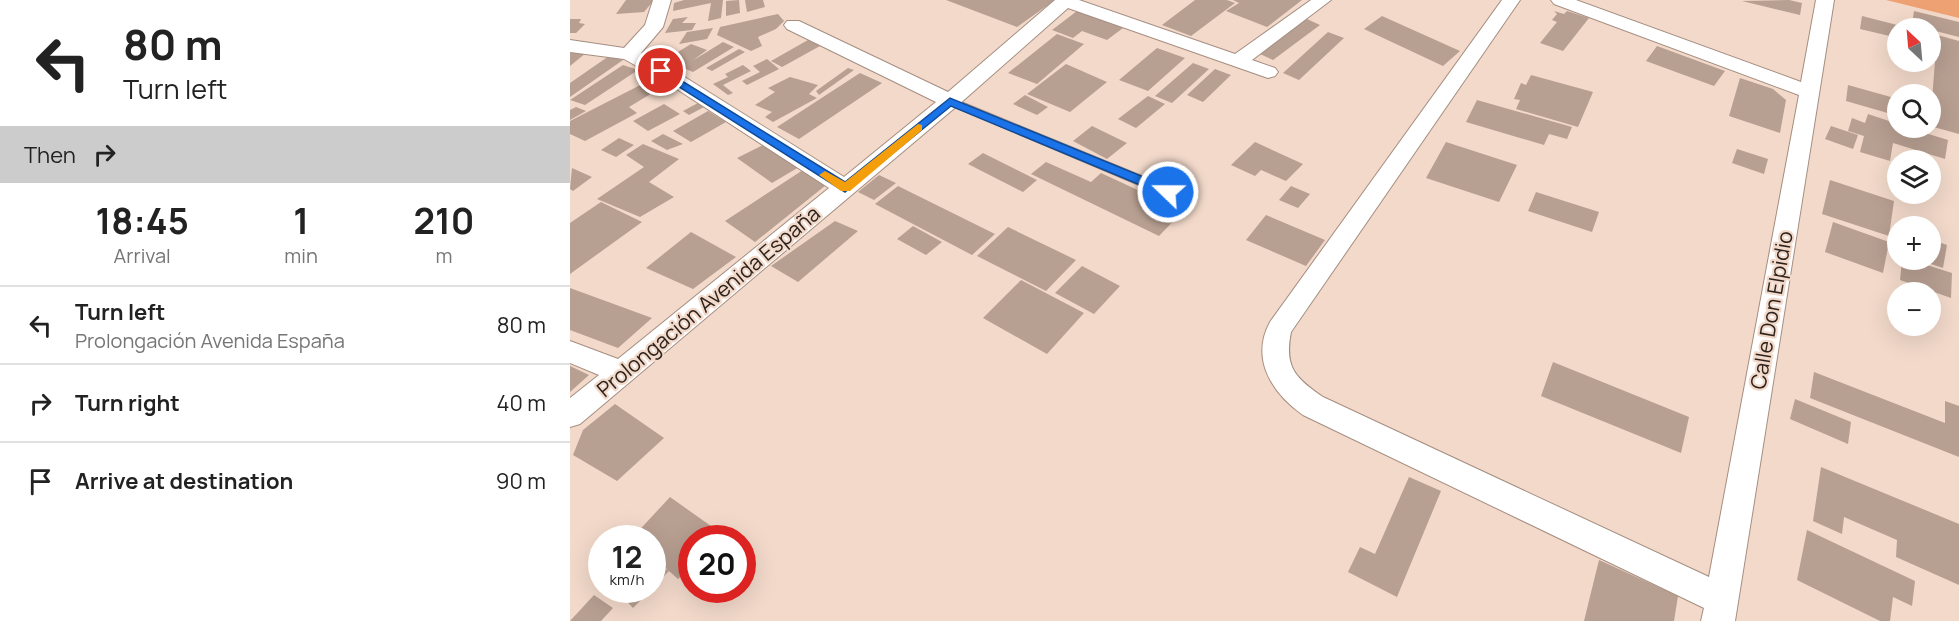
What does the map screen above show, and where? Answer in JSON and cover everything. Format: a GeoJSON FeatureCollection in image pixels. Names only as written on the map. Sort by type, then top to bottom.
{"type":"FeatureCollection","features":[{"type":"Feature","properties":{"kind":"street"},"geometry":{"type":"LineString","coordinates":[[629,54],[654,27],[662,0]]}},
{"type":"Feature","properties":{"kind":"street"},"geometry":{"type":"LineString","coordinates":[[1065,0],[1268,72]]}},
{"type":"Feature","properties":{"kind":"street","name":"Prolongación Avenida España"},"geometry":{"type":"LineString","coordinates":[[570,415],[950,101],[1065,0]]}},
{"type":"Feature","properties":{"kind":"street"},"geometry":{"type":"LineString","coordinates":[[1238,61],[1322,0]]}},
{"type":"Feature","properties":{"kind":"street"},"geometry":{"type":"LineString","coordinates":[[1511,0],[1279,330],[1274,345],[1275,363],[1283,380],[1296,394],[1313,405],[1720,610]]}},
{"type":"Feature","properties":{"kind":"street"},"geometry":{"type":"LineString","coordinates":[[1560,0],[1808,91]]}},
{"type":"Feature","properties":{"kind":"street","name":"Calle Don Elpidio"},"geometry":{"type":"LineString","coordinates":[[1720,610],[1808,91],[1826,0]]}},
{"type":"Feature","properties":{"kind":"street"},"geometry":{"type":"LineString","coordinates":[[793,25],[950,101]]}},
{"type":"Feature","properties":{"kind":"street"},"geometry":{"type":"LineString","coordinates":[[570,46],[629,54],[676,80],[845,188]]}},
{"type":"Feature","properties":{"kind":"street"},"geometry":{"type":"LineString","coordinates":[[570,352],[622,372]]}},
{"type":"Feature","properties":{"kind":"lane"},"geometry":{"type":"LineString","coordinates":[[950,101],[1168,192]]}},
{"type":"Feature","properties":{"kind":"shaded area"},"geometry":{"type":"Polygon","coordinates":[[[1886,0],[1959,0],[1959,18],[1886,0]]]}},
{"type":"Feature","properties":{"kind":"building"},"geometry":{"type":"Polygon","coordinates":[[[626,0],[654,0],[644,12],[616,14],[626,0]]]}},
{"type":"Feature","properties":{"kind":"building"},"geometry":{"type":"Polygon","coordinates":[[[684,0],[723,0],[721,18],[708,21],[711,3],[673,11],[674,3],[684,0]]]}},
{"type":"Feature","properties":{"kind":"building"},"geometry":{"type":"Polygon","coordinates":[[[739,0],[740,13],[726,16],[726,1],[739,0]]]}},
{"type":"Feature","properties":{"kind":"building"},"geometry":{"type":"Polygon","coordinates":[[[745,0],[763,0],[765,7],[747,12],[745,0]]]}},
{"type":"Feature","properties":{"kind":"building"},"geometry":{"type":"Polygon","coordinates":[[[946,0],[1055,0],[1017,27],[946,0]]]}},
{"type":"Feature","properties":{"kind":"building"},"geometry":{"type":"Polygon","coordinates":[[[1195,0],[1227,0],[1235,3],[1191,36],[1162,25],[1195,0]]]}},
{"type":"Feature","properties":{"kind":"building"},"geometry":{"type":"Polygon","coordinates":[[[1233,0],[1302,0],[1267,27],[1226,11],[1239,3],[1233,0]]]}},
{"type":"Feature","properties":{"kind":"building"},"geometry":{"type":"Polygon","coordinates":[[[1789,0],[1802,3],[1800,15],[1742,1],[1789,0]]]}},
{"type":"Feature","properties":{"kind":"building"},"geometry":{"type":"Polygon","coordinates":[[[1077,11],[1123,28],[1107,40],[1082,31],[1073,38],[1052,30],[1077,11]]]}},
{"type":"Feature","properties":{"kind":"building"},"geometry":{"type":"Polygon","coordinates":[[[1554,11],[1564,14],[1567,11],[1589,18],[1563,51],[1540,43],[1557,22],[1552,20],[1557,14],[1554,11]]]}},
{"type":"Feature","properties":{"kind":"building"},"geometry":{"type":"Polygon","coordinates":[[[1914,11],[1959,22],[1959,37],[1941,32],[1941,18],[1913,18],[1914,11]]]}},
{"type":"Feature","properties":{"kind":"building"},"geometry":{"type":"Polygon","coordinates":[[[778,14],[784,21],[776,29],[758,37],[762,46],[751,51],[717,35],[720,27],[778,14]]]}},
{"type":"Feature","properties":{"kind":"building"},"geometry":{"type":"Polygon","coordinates":[[[1382,16],[1460,51],[1443,66],[1364,29],[1382,16]]]}},
{"type":"Feature","properties":{"kind":"building"},"geometry":{"type":"Polygon","coordinates":[[[1862,16],[1887,22],[1887,35],[1860,29],[1862,16]]]}},
{"type":"Feature","properties":{"kind":"building"},"geometry":{"type":"Polygon","coordinates":[[[688,17],[682,23],[696,23],[692,30],[665,33],[673,19],[688,17]]]}},
{"type":"Feature","properties":{"kind":"building"},"geometry":{"type":"Polygon","coordinates":[[[570,19],[581,19],[579,23],[585,24],[576,33],[570,33],[570,19]]]}},
{"type":"Feature","properties":{"kind":"building"},"geometry":{"type":"Polygon","coordinates":[[[1307,19],[1320,25],[1273,60],[1260,54],[1307,19]]]}},
{"type":"Feature","properties":{"kind":"building"},"geometry":{"type":"Polygon","coordinates":[[[713,28],[707,39],[679,44],[687,32],[713,28]]]}},
{"type":"Feature","properties":{"kind":"building"},"geometry":{"type":"Polygon","coordinates":[[[1328,32],[1344,38],[1299,80],[1283,73],[1328,32]]]}},
{"type":"Feature","properties":{"kind":"building"},"geometry":{"type":"Polygon","coordinates":[[[1057,34],[1084,44],[1037,84],[1008,73],[1057,34]]]}},
{"type":"Feature","properties":{"kind":"building"},"geometry":{"type":"Polygon","coordinates":[[[1941,36],[1959,41],[1959,134],[1941,129],[1941,84],[1933,84],[1934,72],[1941,72],[1941,36]]]}},
{"type":"Feature","properties":{"kind":"building"},"geometry":{"type":"Polygon","coordinates":[[[808,40],[820,46],[782,67],[771,61],[808,40]]]}},
{"type":"Feature","properties":{"kind":"building"},"geometry":{"type":"Polygon","coordinates":[[[723,42],[734,47],[693,72],[668,58],[691,44],[707,50],[692,61],[723,42]]]}},
{"type":"Feature","properties":{"kind":"building"},"geometry":{"type":"Polygon","coordinates":[[[1657,46],[1725,71],[1714,86],[1646,61],[1657,46]]]}},
{"type":"Feature","properties":{"kind":"building"},"geometry":{"type":"Polygon","coordinates":[[[1157,48],[1185,58],[1148,91],[1119,80],[1157,48]]]}},
{"type":"Feature","properties":{"kind":"building"},"geometry":{"type":"Polygon","coordinates":[[[739,49],[745,52],[712,71],[706,68],[739,49]]]}},
{"type":"Feature","properties":{"kind":"building"},"geometry":{"type":"Polygon","coordinates":[[[570,51],[586,53],[570,66],[570,51]]]}},
{"type":"Feature","properties":{"kind":"building"},"geometry":{"type":"Polygon","coordinates":[[[609,56],[623,60],[570,97],[570,83],[609,56]]]}},
{"type":"Feature","properties":{"kind":"building"},"geometry":{"type":"Polygon","coordinates":[[[767,59],[779,69],[747,85],[742,81],[760,72],[753,66],[767,59]]]}},
{"type":"Feature","properties":{"kind":"building"},"geometry":{"type":"Polygon","coordinates":[[[1193,63],[1209,69],[1172,103],[1155,96],[1193,63]]]}},
{"type":"Feature","properties":{"kind":"building"},"geometry":{"type":"Polygon","coordinates":[[[1066,64],[1107,82],[1070,112],[1027,94],[1066,64]]]}},
{"type":"Feature","properties":{"kind":"building"},"geometry":{"type":"Polygon","coordinates":[[[623,65],[638,70],[585,105],[570,100],[623,65]]]}},
{"type":"Feature","properties":{"kind":"building"},"geometry":{"type":"Polygon","coordinates":[[[743,65],[751,71],[723,85],[733,93],[728,95],[713,84],[728,77],[725,74],[743,65]]]}},
{"type":"Feature","properties":{"kind":"building"},"geometry":{"type":"Polygon","coordinates":[[[848,68],[854,70],[819,95],[816,91],[848,68]]]}},
{"type":"Feature","properties":{"kind":"building"},"geometry":{"type":"Polygon","coordinates":[[[1215,69],[1231,75],[1203,102],[1187,95],[1215,69]]]}},
{"type":"Feature","properties":{"kind":"building"},"geometry":{"type":"Polygon","coordinates":[[[860,73],[882,83],[799,139],[777,127],[860,73]]]}},
{"type":"Feature","properties":{"kind":"building"},"geometry":{"type":"Polygon","coordinates":[[[1531,75],[1593,92],[1578,127],[1516,109],[1520,100],[1514,99],[1521,83],[1526,85],[1531,75]]]}},
{"type":"Feature","properties":{"kind":"building"},"geometry":{"type":"Polygon","coordinates":[[[656,77],[667,84],[629,107],[637,113],[585,141],[570,134],[570,121],[656,77]]]}},
{"type":"Feature","properties":{"kind":"building"},"geometry":{"type":"Polygon","coordinates":[[[790,77],[818,85],[809,94],[817,98],[773,122],[765,117],[772,112],[755,105],[775,92],[768,88],[790,77]]]}},
{"type":"Feature","properties":{"kind":"building"},"geometry":{"type":"Polygon","coordinates":[[[1740,78],[1773,89],[1786,100],[1780,133],[1729,116],[1740,78]]]}},
{"type":"Feature","properties":{"kind":"building"},"geometry":{"type":"Polygon","coordinates":[[[1848,85],[1887,96],[1887,113],[1846,101],[1848,85]]]}},
{"type":"Feature","properties":{"kind":"building"},"geometry":{"type":"Polygon","coordinates":[[[1025,95],[1048,107],[1037,115],[1013,104],[1025,95]]]}},
{"type":"Feature","properties":{"kind":"building"},"geometry":{"type":"Polygon","coordinates":[[[1148,96],[1165,104],[1136,128],[1118,119],[1148,96]]]}},
{"type":"Feature","properties":{"kind":"building"},"geometry":{"type":"Polygon","coordinates":[[[1477,100],[1572,127],[1567,139],[1549,134],[1544,145],[1466,122],[1477,100]]]}},
{"type":"Feature","properties":{"kind":"building"},"geometry":{"type":"Polygon","coordinates":[[[698,103],[704,107],[689,115],[683,111],[698,103]]]}},
{"type":"Feature","properties":{"kind":"building"},"geometry":{"type":"Polygon","coordinates":[[[664,104],[680,114],[648,131],[633,121],[664,104]]]}},
{"type":"Feature","properties":{"kind":"building"},"geometry":{"type":"Polygon","coordinates":[[[576,107],[586,111],[570,120],[570,110],[576,107]]]}},
{"type":"Feature","properties":{"kind":"building"},"geometry":{"type":"Polygon","coordinates":[[[708,111],[726,122],[691,142],[673,131],[708,111]]]}},
{"type":"Feature","properties":{"kind":"building"},"geometry":{"type":"Polygon","coordinates":[[[1868,114],[1887,120],[1887,138],[1941,138],[1948,140],[1945,159],[1941,158],[1941,150],[1916,150],[1893,143],[1892,150],[1887,150],[1887,160],[1860,152],[1864,136],[1848,131],[1852,118],[1865,123],[1868,114]]]}},
{"type":"Feature","properties":{"kind":"building"},"geometry":{"type":"Polygon","coordinates":[[[1092,126],[1127,143],[1107,159],[1073,141],[1092,126]]]}},
{"type":"Feature","properties":{"kind":"building"},"geometry":{"type":"Polygon","coordinates":[[[1831,126],[1858,135],[1853,149],[1825,139],[1831,126]]]}},
{"type":"Feature","properties":{"kind":"building"},"geometry":{"type":"Polygon","coordinates":[[[663,134],[683,144],[667,150],[651,141],[663,134]]]}},
{"type":"Feature","properties":{"kind":"building"},"geometry":{"type":"Polygon","coordinates":[[[619,138],[634,145],[616,157],[601,150],[619,138]]]}},
{"type":"Feature","properties":{"kind":"building"},"geometry":{"type":"Polygon","coordinates":[[[769,142],[799,167],[772,183],[737,158],[769,142]]]}},
{"type":"Feature","properties":{"kind":"building"},"geometry":{"type":"Polygon","coordinates":[[[1255,142],[1303,164],[1286,181],[1261,170],[1255,176],[1231,165],[1255,142]]]}},
{"type":"Feature","properties":{"kind":"building"},"geometry":{"type":"Polygon","coordinates":[[[1446,142],[1517,165],[1499,202],[1426,178],[1446,142]]]}},
{"type":"Feature","properties":{"kind":"building"},"geometry":{"type":"Polygon","coordinates":[[[643,144],[679,159],[649,182],[674,197],[640,217],[597,199],[644,167],[626,155],[643,144]]]}},
{"type":"Feature","properties":{"kind":"building"},"geometry":{"type":"Polygon","coordinates":[[[1737,149],[1768,159],[1764,174],[1732,163],[1737,149]]]}},
{"type":"Feature","properties":{"kind":"building"},"geometry":{"type":"Polygon","coordinates":[[[983,153],[1037,180],[1023,192],[968,164],[983,153]]]}},
{"type":"Feature","properties":{"kind":"building"},"geometry":{"type":"Polygon","coordinates":[[[1046,162],[1091,182],[1101,173],[1183,211],[1159,236],[1031,174],[1046,162]]]}},
{"type":"Feature","properties":{"kind":"building"},"geometry":{"type":"Polygon","coordinates":[[[572,168],[592,177],[573,191],[570,189],[572,168]]]}},
{"type":"Feature","properties":{"kind":"building"},"geometry":{"type":"Polygon","coordinates":[[[803,170],[826,185],[755,242],[725,221],[803,170]]]}},
{"type":"Feature","properties":{"kind":"building"},"geometry":{"type":"Polygon","coordinates":[[[879,175],[896,183],[874,200],[858,192],[879,175]]]}},
{"type":"Feature","properties":{"kind":"building"},"geometry":{"type":"Polygon","coordinates":[[[1830,180],[1887,199],[1887,204],[1894,204],[1892,216],[1887,216],[1887,235],[1822,214],[1830,180]]]}},
{"type":"Feature","properties":{"kind":"building"},"geometry":{"type":"Polygon","coordinates":[[[898,186],[995,234],[972,255],[875,204],[898,186]]]}},
{"type":"Feature","properties":{"kind":"building"},"geometry":{"type":"Polygon","coordinates":[[[1291,186],[1310,194],[1298,208],[1279,200],[1291,186]]]}},
{"type":"Feature","properties":{"kind":"building"},"geometry":{"type":"Polygon","coordinates":[[[1536,192],[1599,212],[1592,232],[1528,211],[1536,192]]]}},
{"type":"Feature","properties":{"kind":"building"},"geometry":{"type":"Polygon","coordinates":[[[601,202],[642,222],[570,274],[570,223],[601,202]]]}},
{"type":"Feature","properties":{"kind":"building"},"geometry":{"type":"Polygon","coordinates":[[[1266,215],[1325,240],[1306,266],[1246,240],[1266,215]]]}},
{"type":"Feature","properties":{"kind":"building"},"geometry":{"type":"Polygon","coordinates":[[[835,221],[858,231],[798,282],[771,266],[835,221]]]}},
{"type":"Feature","properties":{"kind":"building"},"geometry":{"type":"Polygon","coordinates":[[[1833,222],[1887,241],[1883,273],[1825,252],[1833,222]]]}},
{"type":"Feature","properties":{"kind":"building"},"geometry":{"type":"Polygon","coordinates":[[[913,226],[942,242],[926,255],[897,239],[913,226]]]}},
{"type":"Feature","properties":{"kind":"building"},"geometry":{"type":"Polygon","coordinates":[[[1008,227],[1076,260],[1046,291],[977,256],[1008,227]]]}},
{"type":"Feature","properties":{"kind":"building"},"geometry":{"type":"Polygon","coordinates":[[[691,232],[736,257],[693,289],[646,268],[691,232]]]}},
{"type":"Feature","properties":{"kind":"building"},"geometry":{"type":"Polygon","coordinates":[[[1941,243],[1947,245],[1943,268],[1941,267],[1941,243]]]}},
{"type":"Feature","properties":{"kind":"building"},"geometry":{"type":"Polygon","coordinates":[[[1082,266],[1120,286],[1094,314],[1055,293],[1082,266]]]}},
{"type":"Feature","properties":{"kind":"building"},"geometry":{"type":"Polygon","coordinates":[[[1901,270],[1941,270],[1952,273],[1951,298],[1941,294],[1941,282],[1900,280],[1901,270]]]}},
{"type":"Feature","properties":{"kind":"building"},"geometry":{"type":"Polygon","coordinates":[[[1021,280],[1084,313],[1047,354],[983,318],[1021,280]]]}},
{"type":"Feature","properties":{"kind":"building"},"geometry":{"type":"Polygon","coordinates":[[[570,288],[652,318],[618,348],[570,330],[570,288]]]}},
{"type":"Feature","properties":{"kind":"building"},"geometry":{"type":"Polygon","coordinates":[[[1553,362],[1689,417],[1681,453],[1541,396],[1553,362]]]}},
{"type":"Feature","properties":{"kind":"building"},"geometry":{"type":"Polygon","coordinates":[[[570,366],[589,375],[570,392],[570,366]]]}},
{"type":"Feature","properties":{"kind":"building"},"geometry":{"type":"Polygon","coordinates":[[[1814,372],[1945,423],[1945,401],[1959,406],[1959,457],[1810,398],[1814,372]]]}},
{"type":"Feature","properties":{"kind":"building"},"geometry":{"type":"Polygon","coordinates":[[[1795,399],[1851,422],[1848,444],[1790,419],[1795,399]]]}},
{"type":"Feature","properties":{"kind":"building"},"geometry":{"type":"Polygon","coordinates":[[[615,404],[664,438],[617,481],[573,455],[583,430],[615,404]]]}},
{"type":"Feature","properties":{"kind":"building"},"geometry":{"type":"Polygon","coordinates":[[[1821,467],[1959,524],[1959,585],[1896,557],[1897,540],[1844,517],[1842,534],[1813,521],[1821,467]]]}},
{"type":"Feature","properties":{"kind":"building"},"geometry":{"type":"Polygon","coordinates":[[[1409,477],[1441,491],[1397,597],[1348,572],[1360,547],[1375,554],[1409,477]]]}},
{"type":"Feature","properties":{"kind":"building"},"geometry":{"type":"Polygon","coordinates":[[[670,497],[709,525],[678,525],[678,579],[666,568],[666,525],[644,525],[670,497]]]}},
{"type":"Feature","properties":{"kind":"building"},"geometry":{"type":"Polygon","coordinates":[[[1807,530],[1915,581],[1912,606],[1893,597],[1890,621],[1880,621],[1797,580],[1807,530]]]}},
{"type":"Feature","properties":{"kind":"building"},"geometry":{"type":"Polygon","coordinates":[[[1599,560],[1678,596],[1674,621],[1584,621],[1599,560]]]}},
{"type":"Feature","properties":{"kind":"building"},"geometry":{"type":"Polygon","coordinates":[[[588,602],[606,603],[613,608],[601,621],[570,621],[588,602]]]}},
{"type":"Feature","properties":{"kind":"building"},"geometry":{"type":"Polygon","coordinates":[[[628,603],[638,603],[633,608],[628,603]]]}},
{"type":"Feature","properties":{"kind":"slow traffic"},"geometry":{"type":"LineString","coordinates":[[825,175],[845,188],[918,127]]}},
{"type":"Feature","properties":{"kind":"route"},"geometry":{"type":"LineString","coordinates":[[661,71],[845,188],[950,101],[1168,192]]}}]}
